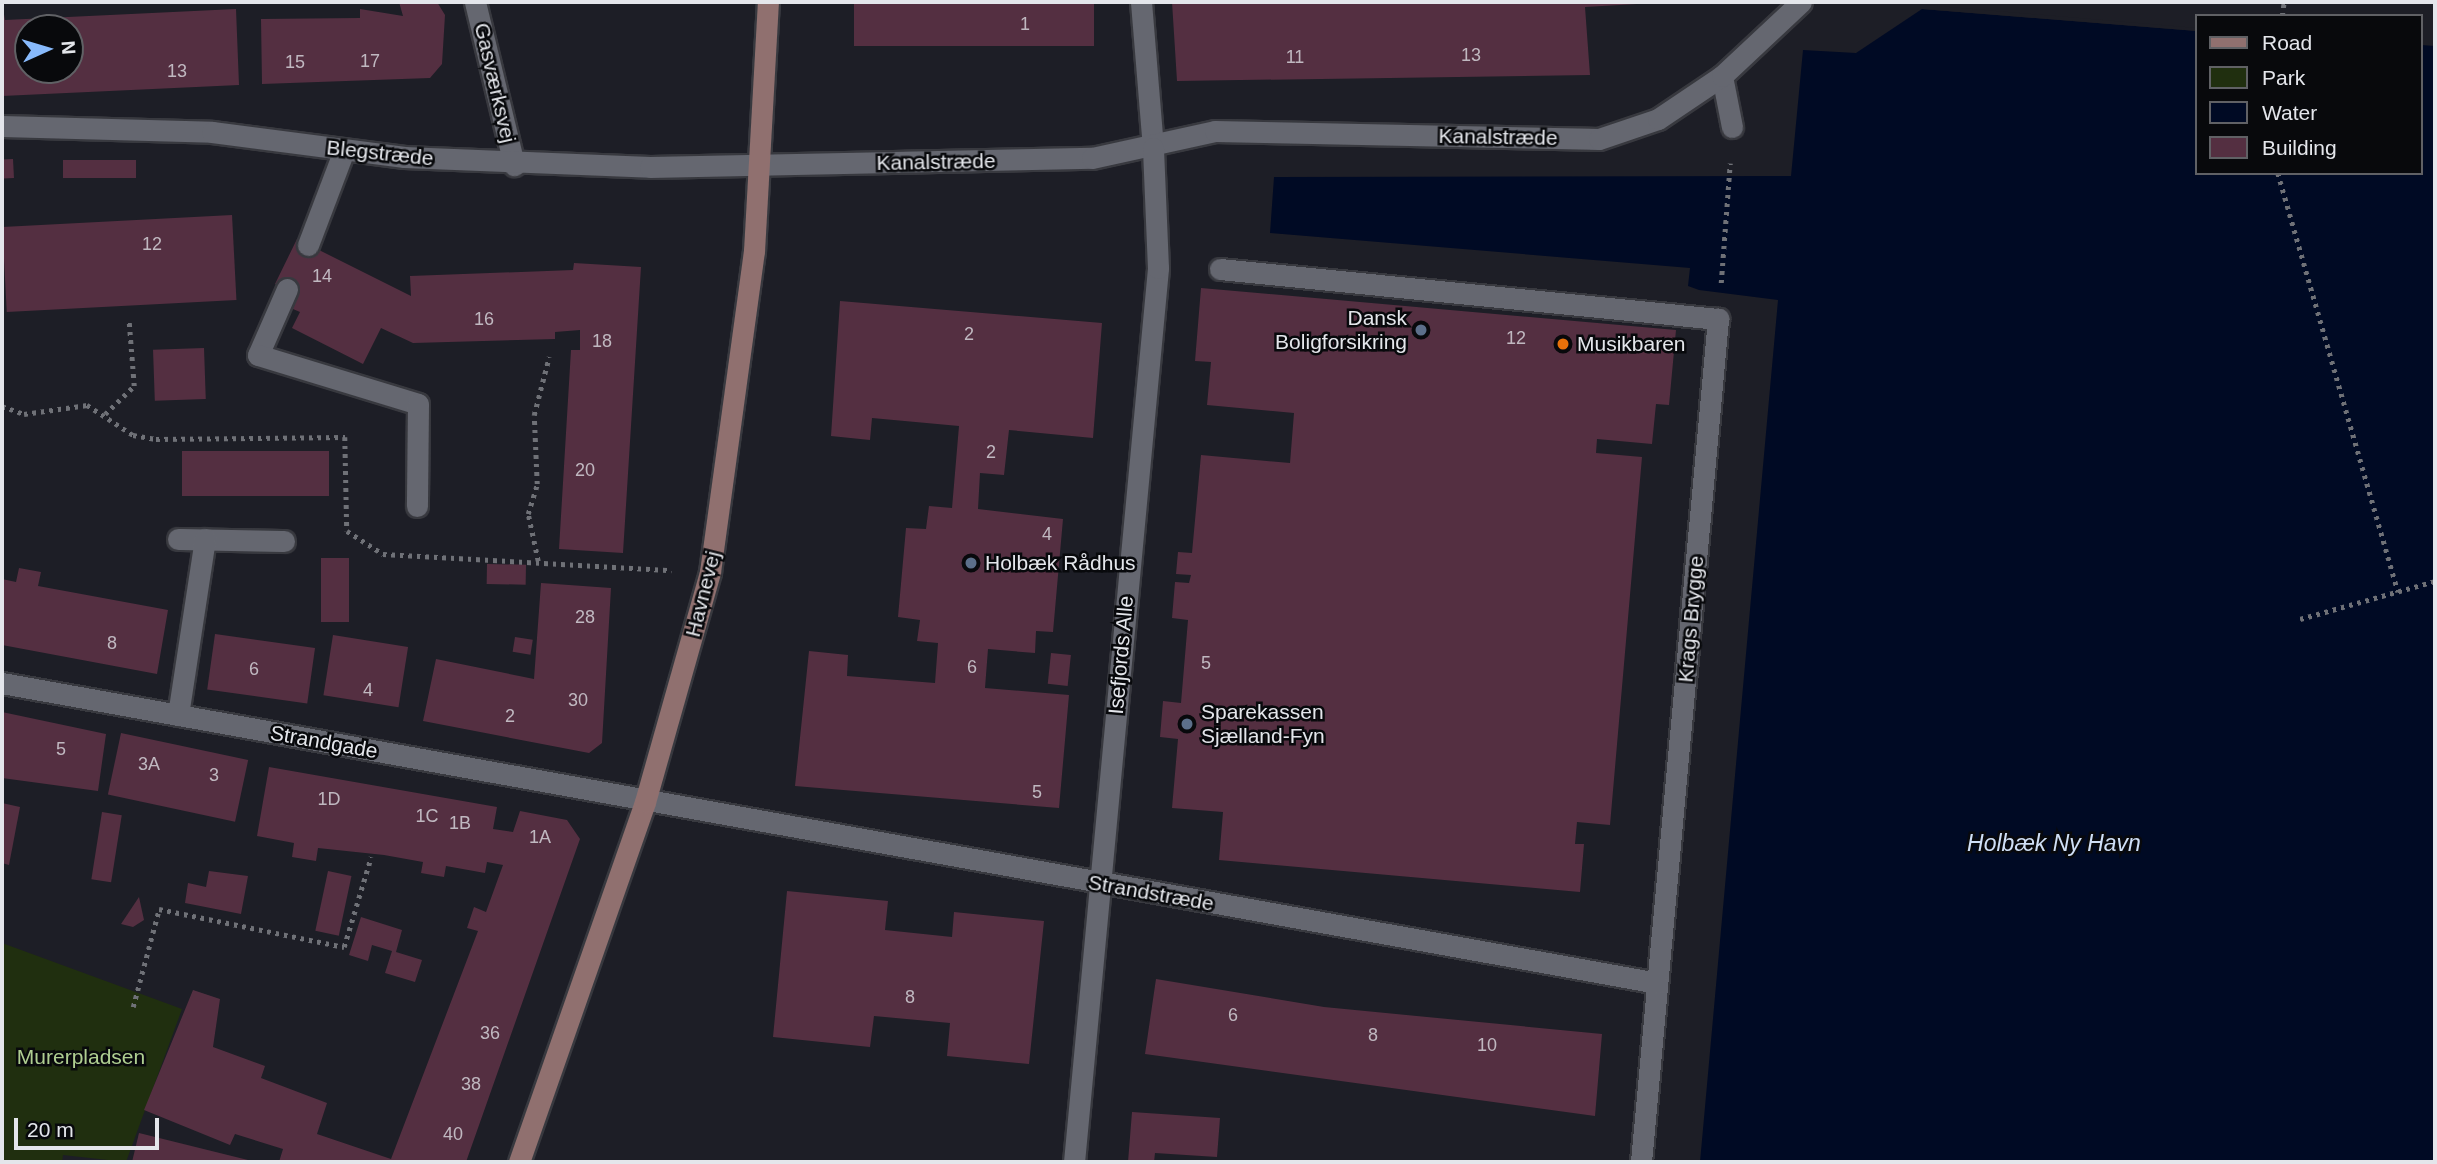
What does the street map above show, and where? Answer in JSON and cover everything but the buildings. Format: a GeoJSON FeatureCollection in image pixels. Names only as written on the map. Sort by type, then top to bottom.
{"type":"FeatureCollection","features":[{"type":"Feature","properties":{"kind":"street","name":"Gasværksvej"},"geometry":{"type":"LineString","coordinates":[[475,2],[514,165]]}},
{"type":"Feature","properties":{"kind":"street","name":"Havnevej"},"geometry":{"type":"LineString","coordinates":[[519,1162],[645,802],[710,572],[739,391],[760,166],[768,2]]}},
{"type":"Feature","properties":{"kind":"street"},"geometry":{"type":"LineString","coordinates":[[1141,2],[1153,148]]}},
{"type":"Feature","properties":{"kind":"street","name":"Kanalstræde"},"geometry":{"type":"LineString","coordinates":[[760,166],[1093,158],[1153,148],[1215,131],[1600,139],[1658,119],[1722,76],[1801,2]]}},
{"type":"Feature","properties":{"kind":"street"},"geometry":{"type":"LineString","coordinates":[[1722,76],[1732,127]]}},
{"type":"Feature","properties":{"kind":"street","name":"Blegstræde"},"geometry":{"type":"LineString","coordinates":[[2,126],[212,132],[344,150],[514,165],[760,166]]}},
{"type":"Feature","properties":{"kind":"street","name":"Isefjords Alle"},"geometry":{"type":"LineString","coordinates":[[1074,1162],[1158,268],[1153,148]]}},
{"type":"Feature","properties":{"kind":"street"},"geometry":{"type":"LineString","coordinates":[[308,245],[344,150]]}},
{"type":"Feature","properties":{"kind":"street"},"geometry":{"type":"LineString","coordinates":[[1220,269],[1718,319]]}},
{"type":"Feature","properties":{"kind":"street"},"geometry":{"type":"LineString","coordinates":[[287,289],[258,355],[418,404],[417,506]]}},
{"type":"Feature","properties":{"kind":"street","name":"Krags Brygge"},"geometry":{"type":"LineString","coordinates":[[1641,1162],[1718,319]]}},
{"type":"Feature","properties":{"kind":"street"},"geometry":{"type":"LineString","coordinates":[[178,539],[284,541]]}},
{"type":"Feature","properties":{"kind":"street"},"geometry":{"type":"LineString","coordinates":[[178,715],[205,539]]}},
{"type":"Feature","properties":{"kind":"street","name":"Strandgade"},"geometry":{"type":"LineString","coordinates":[[2,683],[645,802]]}},
{"type":"Feature","properties":{"kind":"street","name":"Strandstræde"},"geometry":{"type":"LineString","coordinates":[[645,802],[1657,983]]}},
{"type":"Feature","properties":{"kind":"path"},"geometry":{"type":"LineString","coordinates":[[1718,319],[1732,127]]}},
{"type":"Feature","properties":{"kind":"path"},"geometry":{"type":"LineString","coordinates":[[2279,175],[2398,592]]}},
{"type":"Feature","properties":{"kind":"path"},"geometry":{"type":"LineString","coordinates":[[105,414],[134,386],[129,322]]}},
{"type":"Feature","properties":{"kind":"path"},"geometry":{"type":"LineString","coordinates":[[539,562],[528,514],[537,484],[534,415],[550,357]]}},
{"type":"Feature","properties":{"kind":"path"},"geometry":{"type":"LineString","coordinates":[[2,406],[24,414],[88,405],[105,414],[132,435],[156,439],[345,437],[347,531],[364,546],[383,554],[710,572]]}},
{"type":"Feature","properties":{"kind":"path"},"geometry":{"type":"LineString","coordinates":[[2300,619],[2435,581]]}},
{"type":"Feature","properties":{"kind":"path"},"geometry":{"type":"LineString","coordinates":[[133,1007],[159,909],[344,947],[371,857]]}},
{"type":"Feature","properties":{"kind":"green space","name":"Murerpladsen"},"geometry":{"type":"Polygon","coordinates":[[[2,943],[182,1009],[126,1162],[63,1155],[62,1162],[2,1162],[2,943]]]}},
{"type":"Feature","properties":{"kind":"water","name":"Holbæk Ny Havn"},"geometry":{"type":"Polygon","coordinates":[[[1922,9],[2196,31],[2196,175],[2423,175],[2423,45],[2435,46],[2435,1162],[1700,1162],[1778,300],[1699,290],[1688,286],[1690,268],[1270,233],[1274,177],[1791,176],[1803,50],[1856,53],[1922,9]]]}},
{"type":"Feature","properties":{"kind":"pier"},"geometry":{"type":"Polygon","coordinates":[[[1926,5],[2196,28],[2196,31],[1922,9],[1926,5]]]}},
{"type":"Feature","properties":{"kind":"place","name":"Dansk Boligforsikring"},"geometry":{"type":"Point","coordinates":[1421,330]}},
{"type":"Feature","properties":{"kind":"place","name":"Musikbaren"},"geometry":{"type":"Point","coordinates":[1563,344]}},
{"type":"Feature","properties":{"kind":"place","name":"Holbæk Rådhus"},"geometry":{"type":"Point","coordinates":[971,563]}},
{"type":"Feature","properties":{"kind":"place","name":"Sparekassen Sjælland-Fyn"},"geometry":{"type":"Point","coordinates":[1187,724]}}]}
